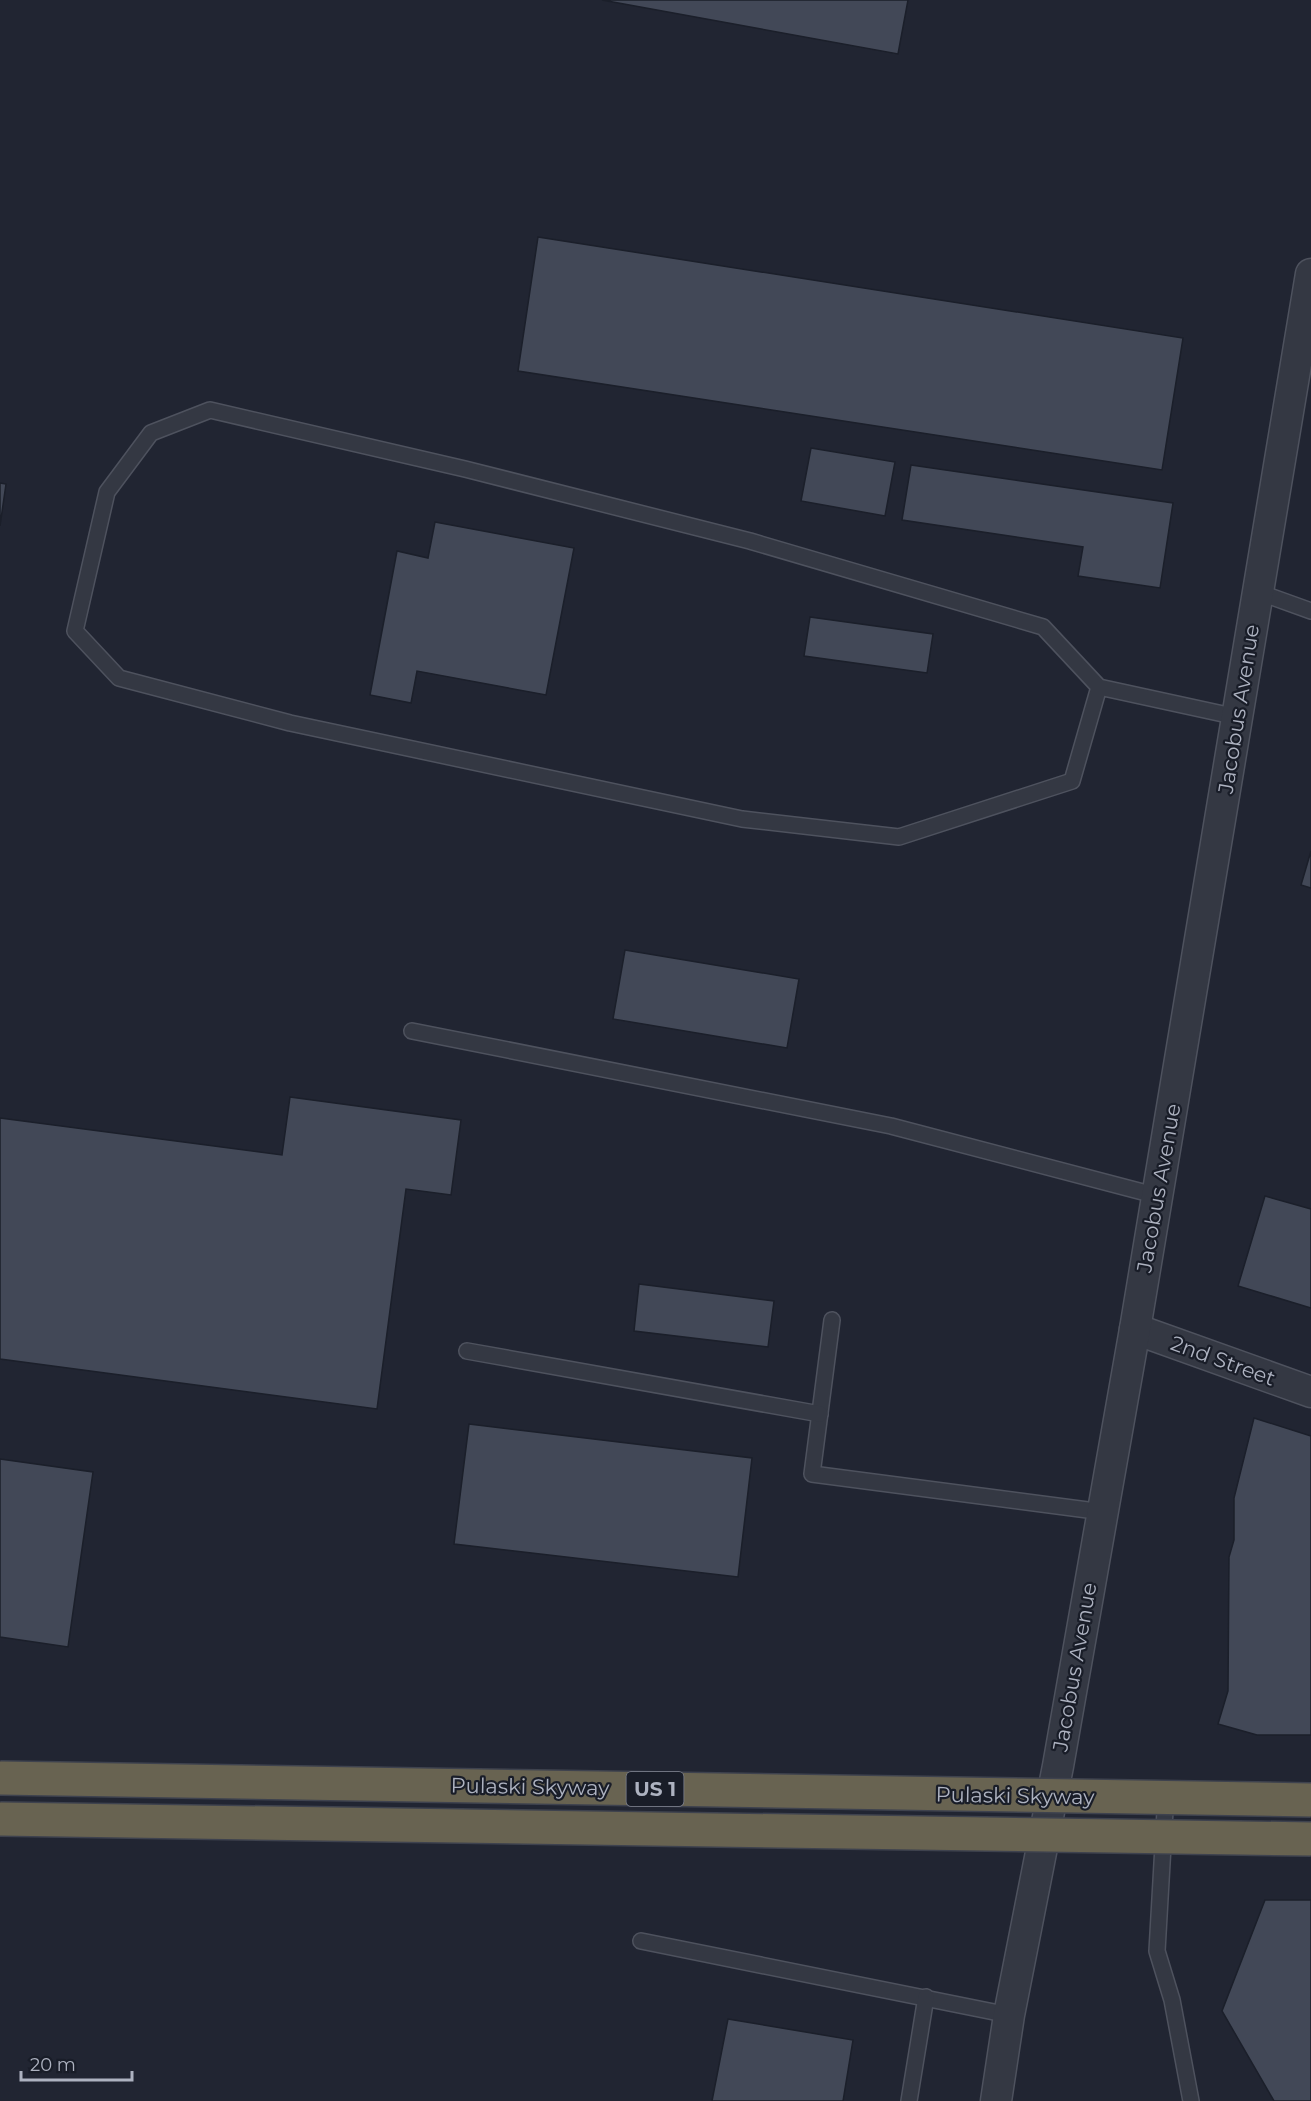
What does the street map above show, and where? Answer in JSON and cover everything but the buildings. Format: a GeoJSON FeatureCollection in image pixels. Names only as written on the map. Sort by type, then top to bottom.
{"type":"FeatureCollection","features":[{"type":"Feature","properties":{"kind":"highway","name":"Pulaski Skyway"},"geometry":{"type":"LineString","coordinates":[[0,1778],[1311,1800]]}},
{"type":"Feature","properties":{"kind":"highway","name":"Pulaski Skyway"},"geometry":{"type":"LineString","coordinates":[[0,1819],[1311,1839]]}},
{"type":"Feature","properties":{"kind":"street","name":"Jacobus Avenue"},"geometry":{"type":"LineString","coordinates":[[996,2101],[1010,2014],[1058,1766],[1158,1196],[1311,274]]}},
{"type":"Feature","properties":{"kind":"street","name":"2nd Street"},"geometry":{"type":"LineString","coordinates":[[1135,1329],[1311,1392]]}},
{"type":"Feature","properties":{"kind":"lane"},"geometry":{"type":"LineString","coordinates":[[1099,687],[1072,781],[899,837],[742,819],[290,723],[119,678],[75,631],[107,492],[151,433],[210,410],[465,469],[750,542],[1043,627],[1099,687],[1237,717]]}},
{"type":"Feature","properties":{"kind":"lane"},"geometry":{"type":"LineString","coordinates":[[1258,592],[1311,610]]}},
{"type":"Feature","properties":{"kind":"lane"},"geometry":{"type":"LineString","coordinates":[[412,1031],[891,1126],[1158,1196]]}},
{"type":"Feature","properties":{"kind":"lane"},"geometry":{"type":"LineString","coordinates":[[832,1320],[812,1474],[1103,1512]]}},
{"type":"Feature","properties":{"kind":"lane"},"geometry":{"type":"LineString","coordinates":[[467,1351],[820,1414]]}},
{"type":"Feature","properties":{"kind":"lane"},"geometry":{"type":"LineString","coordinates":[[1166,1790],[1157,1951],[1172,2000],[1191,2101]]}},
{"type":"Feature","properties":{"kind":"lane"},"geometry":{"type":"LineString","coordinates":[[640,1941],[1010,2014]]}},
{"type":"Feature","properties":{"kind":"lane"},"geometry":{"type":"LineString","coordinates":[[909,2101],[926,1997]]}}]}
